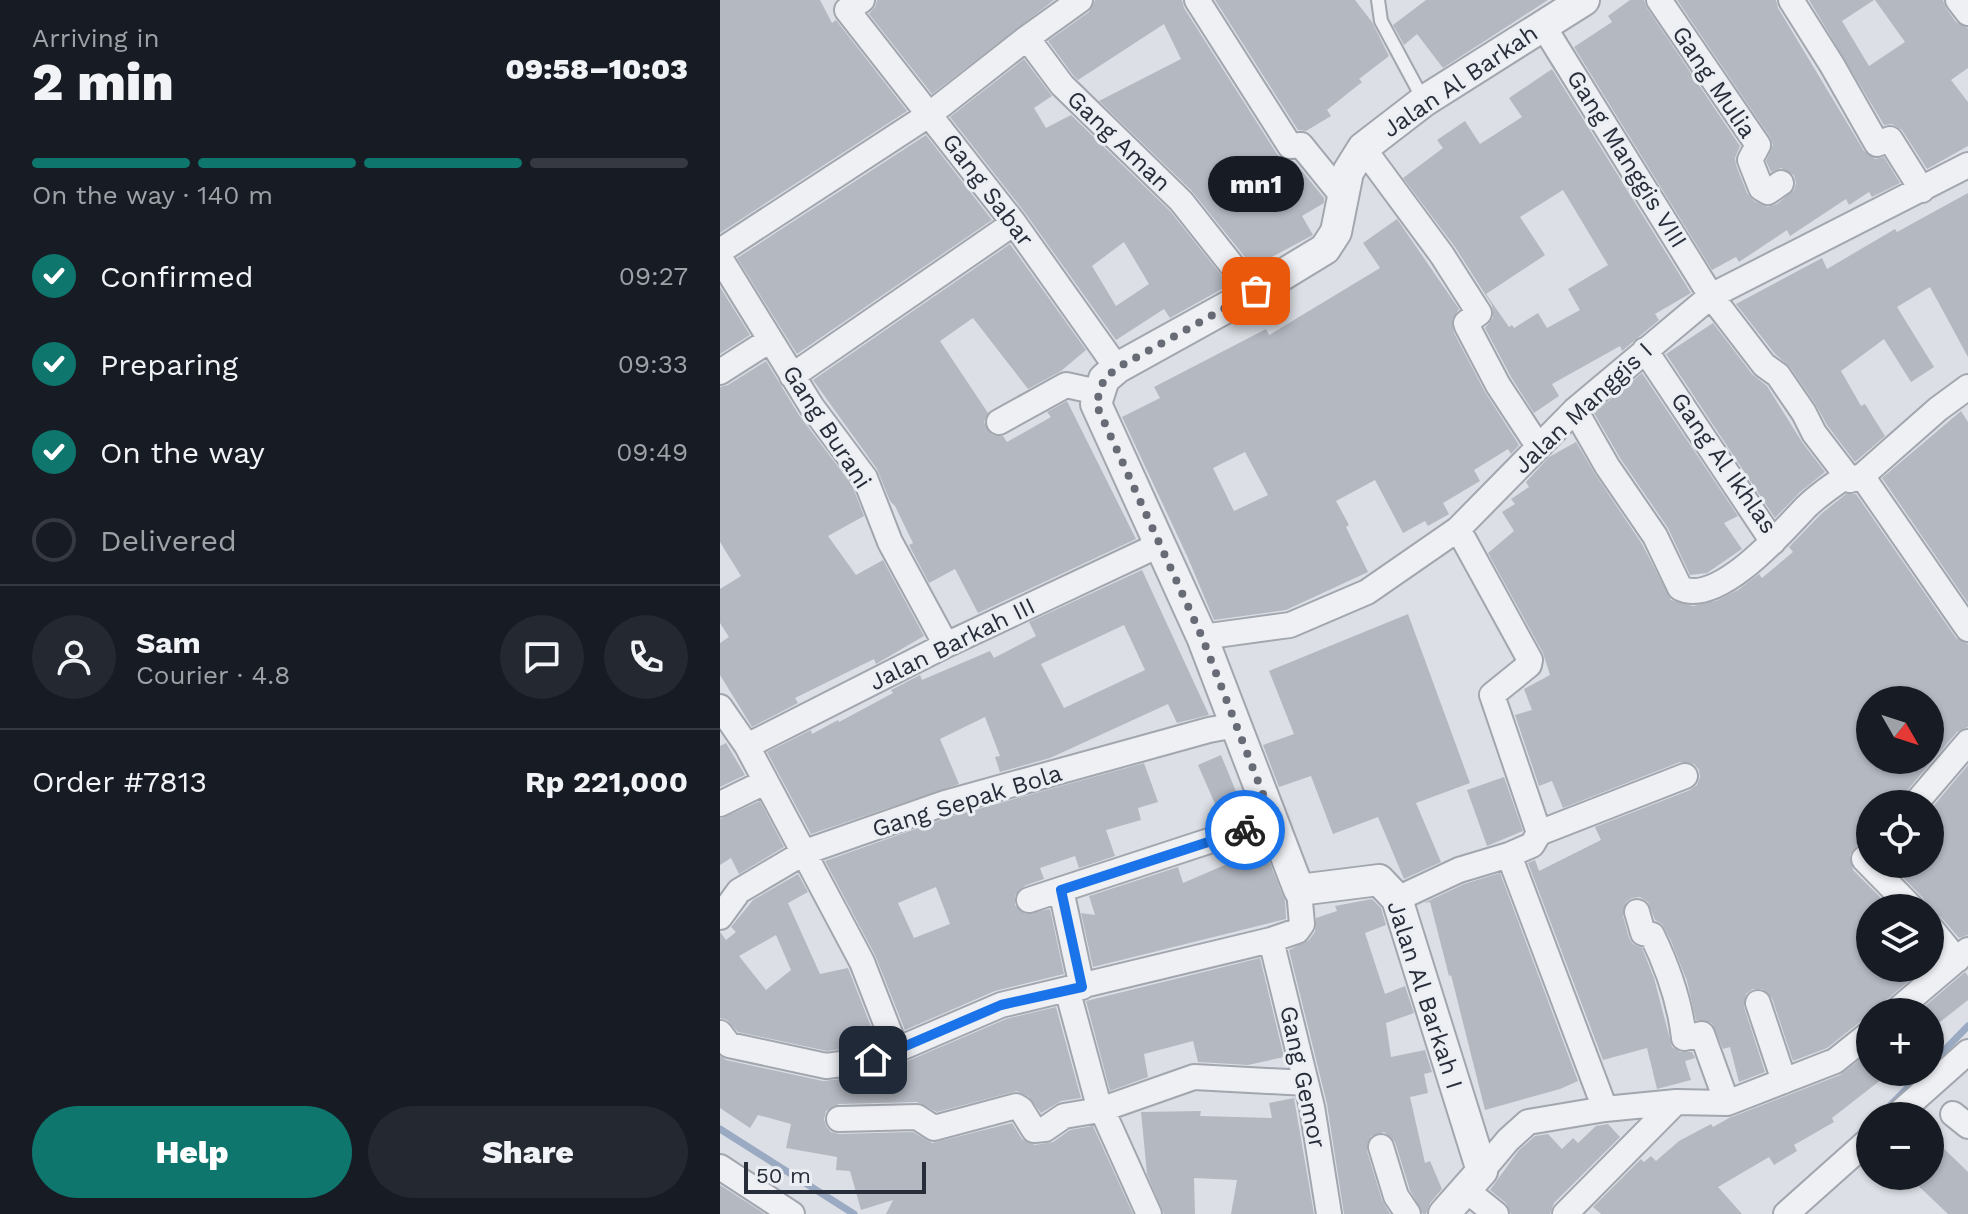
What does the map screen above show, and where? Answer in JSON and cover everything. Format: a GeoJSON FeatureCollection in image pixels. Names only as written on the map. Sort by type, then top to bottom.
{"type":"FeatureCollection","features":[{"type":"Feature","properties":{"kind":"street"},"geometry":{"type":"LineString","coordinates":[[720,251],[930,114],[847,10],[862,0]]}},
{"type":"Feature","properties":{"kind":"street"},"geometry":{"type":"LineString","coordinates":[[1027,38],[1080,0]]}},
{"type":"Feature","properties":{"kind":"street","name":"Gang Mulia"},"geometry":{"type":"LineString","coordinates":[[1659,0],[1758,145],[1750,160],[1761,188],[1768,192],[1781,183]]}},
{"type":"Feature","properties":{"kind":"street"},"geometry":{"type":"LineString","coordinates":[[1791,0],[1877,144],[1890,139],[1922,190]]}},
{"type":"Feature","properties":{"kind":"street"},"geometry":{"type":"LineString","coordinates":[[1958,0],[1968,13]]}},
{"type":"Feature","properties":{"kind":"street","name":"Jalan Al Barkah"},"geometry":{"type":"LineString","coordinates":[[1106,380],[1325,249],[1336,232],[1348,172],[1363,148],[1424,101],[1581,1]]}},
{"type":"Feature","properties":{"kind":"street"},"geometry":{"type":"LineString","coordinates":[[1203,2],[1290,146],[1301,145],[1344,198]]}},
{"type":"Feature","properties":{"kind":"street","name":"Gang Manggis VIII"},"geometry":{"type":"LineString","coordinates":[[1542,24],[1711,296],[1764,365],[1778,375],[1814,433],[1854,476],[1968,629]]}},
{"type":"Feature","properties":{"kind":"street","name":"Gang Sabar"},"geometry":{"type":"LineString","coordinates":[[1027,38],[930,114],[1014,223],[1106,380]]}},
{"type":"Feature","properties":{"kind":"street","name":"Gang Aman"},"geometry":{"type":"LineString","coordinates":[[1027,38],[1062,85],[1181,201],[1256,291]]}},
{"type":"Feature","properties":{"kind":"street"},"geometry":{"type":"LineString","coordinates":[[1363,148],[1442,255],[1479,313],[1466,323],[1467,326],[1498,385],[1538,446]]}},
{"type":"Feature","properties":{"kind":"street","name":"Jalan Manggis I"},"geometry":{"type":"LineString","coordinates":[[1202,637],[1290,625],[1367,592],[1458,529],[1575,410],[1711,296],[1968,165]]}},
{"type":"Feature","properties":{"kind":"street"},"geometry":{"type":"LineString","coordinates":[[792,376],[1014,223]]}},
{"type":"Feature","properties":{"kind":"street","name":"Gang Burani"},"geometry":{"type":"LineString","coordinates":[[720,258],[812,407],[865,478],[890,542],[946,645]]}},
{"type":"Feature","properties":{"kind":"street"},"geometry":{"type":"LineString","coordinates":[[720,372],[770,340]]}},
{"type":"Feature","properties":{"kind":"street","name":"Gang Al Ikhlas"},"geometry":{"type":"LineString","coordinates":[[1645,350],[1773,542],[1808,506],[1854,476],[1968,387]]}},
{"type":"Feature","properties":{"kind":"street"},"geometry":{"type":"LineString","coordinates":[[720,1033],[729,1045],[826,1066],[873,1060],[1001,1005],[1271,940],[1297,931],[1302,924],[1299,890],[1202,637],[1096,404],[1106,380],[1066,385],[999,422]]}},
{"type":"Feature","properties":{"kind":"street"},"geometry":{"type":"LineString","coordinates":[[1575,410],[1607,466],[1655,536],[1680,588],[1689,592],[1712,587],[1743,568],[1773,542]]}},
{"type":"Feature","properties":{"kind":"street"},"geometry":{"type":"LineString","coordinates":[[1458,529],[1530,660],[1529,665],[1495,690],[1491,699],[1539,833]]}},
{"type":"Feature","properties":{"kind":"street","name":"Jalan Barkah III"},"geometry":{"type":"LineString","coordinates":[[747,746],[946,645],[1159,545]]}},
{"type":"Feature","properties":{"kind":"street"},"geometry":{"type":"LineString","coordinates":[[724,721],[747,746],[805,852],[862,962],[896,1049]]}},
{"type":"Feature","properties":{"kind":"street","name":"Gang Sepak Bola"},"geometry":{"type":"LineString","coordinates":[[720,917],[739,891],[805,852],[945,803],[1236,725]]}},
{"type":"Feature","properties":{"kind":"street"},"geometry":{"type":"LineString","coordinates":[[1927,790],[1968,742]]}},
{"type":"Feature","properties":{"kind":"street"},"geometry":{"type":"LineString","coordinates":[[1397,899],[1459,870],[1532,845],[1539,833],[1685,776]]}},
{"type":"Feature","properties":{"kind":"street"},"geometry":{"type":"LineString","coordinates":[[720,804],[765,782]]}},
{"type":"Feature","properties":{"kind":"street"},"geometry":{"type":"LineString","coordinates":[[1029,900],[1273,820]]}},
{"type":"Feature","properties":{"kind":"street"},"geometry":{"type":"LineString","coordinates":[[1509,855],[1605,1109]]}},
{"type":"Feature","properties":{"kind":"street"},"geometry":{"type":"LineString","coordinates":[[1886,878],[1900,894]]}},
{"type":"Feature","properties":{"kind":"street","name":"Jalan Al Barkah I"},"geometry":{"type":"LineString","coordinates":[[1299,890],[1379,880],[1397,899],[1474,1181]]}},
{"type":"Feature","properties":{"kind":"street"},"geometry":{"type":"LineString","coordinates":[[1061,890],[1075,988],[1100,1110],[1149,1214]]}},
{"type":"Feature","properties":{"kind":"street"},"geometry":{"type":"LineString","coordinates":[[1637,912],[1643,933],[1652,935],[1662,955],[1681,1009],[1684,1038],[1702,1034],[1727,1103]]}},
{"type":"Feature","properties":{"kind":"street"},"geometry":{"type":"LineString","coordinates":[[1911,998],[1962,955],[1944,939]]}},
{"type":"Feature","properties":{"kind":"street","name":"Gang Gemor"},"geometry":{"type":"LineString","coordinates":[[1271,940],[1312,1107],[1329,1214]]}},
{"type":"Feature","properties":{"kind":"street"},"geometry":{"type":"LineString","coordinates":[[1758,1003],[1784,1081]]}},
{"type":"Feature","properties":{"kind":"street"},"geometry":{"type":"LineString","coordinates":[[1444,1214],[1508,1140],[1528,1122],[1605,1109],[1676,1102],[1727,1103],[1835,1061],[1856,1044]]}},
{"type":"Feature","properties":{"kind":"street"},"geometry":{"type":"LineString","coordinates":[[1912,1102],[1968,1052]]}},
{"type":"Feature","properties":{"kind":"street"},"geometry":{"type":"LineString","coordinates":[[839,1119],[917,1117],[934,1128],[1016,1106],[1034,1130],[1045,1129],[1064,1116],[1100,1110],[1194,1077],[1306,1083]]}},
{"type":"Feature","properties":{"kind":"street"},"geometry":{"type":"LineString","coordinates":[[1565,1214],[1676,1102]]}},
{"type":"Feature","properties":{"kind":"street"},"geometry":{"type":"LineString","coordinates":[[1381,1147],[1396,1196],[1408,1214]]}},
{"type":"Feature","properties":{"kind":"street"},"geometry":{"type":"LineString","coordinates":[[1786,1214],[1856,1152]]}},
{"type":"Feature","properties":{"kind":"street"},"geometry":{"type":"LineString","coordinates":[[720,1167],[792,1214]]}},
{"type":"Feature","properties":{"kind":"street"},"geometry":{"type":"LineString","coordinates":[[1474,1181],[1496,1214]]}},
{"type":"Feature","properties":{"kind":"lane"},"geometry":{"type":"LineString","coordinates":[[1378,0],[1381,21],[1424,101]]}},
{"type":"Feature","properties":{"kind":"building"},"geometry":{"type":"Polygon","coordinates":[[[720,0],[820,0],[832,23],[836,20],[907,111],[720,233],[720,0]]]}},
{"type":"Feature","properties":{"kind":"building"},"geometry":{"type":"Polygon","coordinates":[[[877,0],[1054,0],[932,94],[869,14],[877,0]]]}},
{"type":"Feature","properties":{"kind":"building"},"geometry":{"type":"Polygon","coordinates":[[[1095,0],[1182,0],[1184,8],[1277,154],[1284,160],[1294,161],[1324,198],[1324,203],[1302,216],[1313,235],[1253,267],[1191,190],[1099,101],[1181,59],[1164,24],[1078,80],[1073,75],[1048,41],[1089,12],[1095,0]]]}},
{"type":"Feature","properties":{"kind":"building"},"geometry":{"type":"Polygon","coordinates":[[[1215,0],[1355,0],[1372,22],[1389,56],[1327,110],[1331,116],[1306,131],[1298,130],[1215,0]]]}},
{"type":"Feature","properties":{"kind":"building"},"geometry":{"type":"Polygon","coordinates":[[[1426,0],[1548,0],[1443,68],[1417,34],[1404,45],[1393,25],[1426,0]]]}},
{"type":"Feature","properties":{"kind":"building"},"geometry":{"type":"Polygon","coordinates":[[[1630,0],[1644,0],[1740,146],[1735,158],[1736,165],[1747,193],[1754,201],[1768,207],[1777,204],[1794,190],[1794,175],[1781,168],[1771,172],[1766,161],[1773,145],[1770,137],[1677,0],[1776,0],[1864,151],[1875,159],[1884,157],[1900,183],[1872,197],[1869,192],[1849,205],[1846,199],[1790,236],[1787,230],[1739,262],[1736,257],[1712,270],[1574,47],[1612,22],[1608,16],[1630,0]]]}},
{"type":"Feature","properties":{"kind":"building"},"geometry":{"type":"Polygon","coordinates":[[[1809,0],[1874,0],[1842,21],[1869,66],[1905,42],[1875,0],[1943,0],[1956,22],[1968,28],[1968,68],[1951,80],[1968,102],[1968,146],[1927,169],[1902,130],[1892,124],[1884,125],[1809,0]]]}},
{"type":"Feature","properties":{"kind":"building"},"geometry":{"type":"Polygon","coordinates":[[[1024,59],[1052,96],[1034,108],[1046,128],[1071,115],[1170,211],[1229,285],[1170,318],[1164,309],[1116,340],[1026,214],[950,117],[1024,59]],[[1124,242],[1092,266],[1116,306],[1149,284],[1124,242]]]}},
{"type":"Feature","properties":{"kind":"building"},"geometry":{"type":"Polygon","coordinates":[[[1552,69],[1691,293],[1655,314],[1659,320],[1622,351],[1620,346],[1552,384],[1559,396],[1534,413],[1485,328],[1493,318],[1492,305],[1455,247],[1403,178],[1443,148],[1437,140],[1465,121],[1480,144],[1522,117],[1509,98],[1552,69]],[[1563,190],[1520,217],[1545,255],[1486,294],[1509,327],[1512,325],[1514,328],[1538,313],[1547,328],[1580,310],[1568,289],[1608,265],[1563,190]]]}},
{"type":"Feature","properties":{"kind":"building"},"geometry":{"type":"Polygon","coordinates":[[[926,135],[992,220],[797,354],[737,258],[926,135]]]}},
{"type":"Feature","properties":{"kind":"building"},"geometry":{"type":"Polygon","coordinates":[[[1968,193],[1968,357],[1930,287],[1897,307],[1934,367],[1911,382],[1884,339],[1841,371],[1861,406],[1865,404],[1885,436],[1855,462],[1790,367],[1775,354],[1736,304],[1822,258],[1827,269],[1895,229],[1897,232],[1968,193]]]}},
{"type":"Feature","properties":{"kind":"building"},"geometry":{"type":"Polygon","coordinates":[[[1397,219],[1459,309],[1452,320],[1454,333],[1485,392],[1519,445],[1511,454],[1508,449],[1474,470],[1480,481],[1443,503],[1449,514],[1428,526],[1425,521],[1403,533],[1375,480],[1336,501],[1368,572],[1286,610],[1214,620],[1122,417],[1160,398],[1154,387],[1266,329],[1269,335],[1380,268],[1363,243],[1397,219]],[[1245,452],[1213,468],[1234,511],[1268,495],[1245,452]]]}},
{"type":"Feature","properties":{"kind":"building"},"geometry":{"type":"Polygon","coordinates":[[[1010,244],[1086,350],[1061,371],[1028,389],[973,318],[940,341],[988,413],[984,422],[992,435],[1003,436],[1007,442],[1051,417],[1047,412],[1067,401],[1136,539],[978,613],[955,569],[929,583],[909,545],[913,543],[877,469],[813,380],[1010,244]]]}},
{"type":"Feature","properties":{"kind":"building"},"geometry":{"type":"Polygon","coordinates":[[[720,287],[750,335],[720,354],[720,287]]]}},
{"type":"Feature","properties":{"kind":"building"},"geometry":{"type":"Polygon","coordinates":[[[1713,323],[1752,374],[1767,386],[1825,472],[1775,518],[1666,354],[1713,323]]]}},
{"type":"Feature","properties":{"kind":"building"},"geometry":{"type":"Polygon","coordinates":[[[766,361],[799,415],[852,485],[864,516],[828,536],[856,575],[883,560],[924,636],[876,664],[874,659],[795,698],[798,703],[752,727],[720,675],[720,643],[729,637],[720,623],[720,589],[741,576],[720,542],[720,387],[766,361]]]}},
{"type":"Feature","properties":{"kind":"building"},"geometry":{"type":"Polygon","coordinates":[[[1642,373],[1738,516],[1724,523],[1742,549],[1707,573],[1690,575],[1668,528],[1620,458],[1594,413],[1642,373]]]}},
{"type":"Feature","properties":{"kind":"building"},"geometry":{"type":"Polygon","coordinates":[[[1961,411],[1968,422],[1968,603],[1882,478],[1961,411]]]}},
{"type":"Feature","properties":{"kind":"building"},"geometry":{"type":"Polygon","coordinates":[[[1576,442],[1642,544],[1671,600],[1693,606],[1716,601],[1759,574],[1762,578],[1793,552],[1789,547],[1821,514],[1846,494],[1856,494],[1956,638],[1968,644],[1968,727],[1957,732],[1944,747],[1944,686],[1856,686],[1856,774],[1921,774],[1907,790],[1856,790],[1856,847],[1850,855],[1853,870],[1856,878],[1861,878],[1877,894],[1856,894],[1856,982],[1907,982],[1889,998],[1856,998],[1856,1025],[1827,1048],[1793,1061],[1772,998],[1762,989],[1753,989],[1746,994],[1744,1007],[1765,1072],[1739,1082],[1730,1047],[1723,1049],[1712,1023],[1696,1020],[1687,981],[1671,941],[1662,924],[1655,920],[1648,902],[1640,897],[1626,902],[1623,916],[1629,938],[1642,948],[1654,978],[1672,1047],[1680,1052],[1692,1052],[1695,1058],[1685,1061],[1691,1080],[1657,1089],[1647,1048],[1603,1060],[1528,863],[1535,860],[1539,871],[1601,840],[1595,827],[1690,790],[1697,785],[1700,777],[1694,764],[1680,762],[1563,808],[1552,781],[1539,786],[1515,715],[1532,710],[1524,689],[1550,675],[1543,653],[1488,553],[1514,531],[1502,512],[1515,504],[1511,499],[1529,487],[1526,482],[1549,457],[1576,442]]]}},
{"type":"Feature","properties":{"kind":"building"},"geometry":{"type":"Polygon","coordinates":[[[1142,570],[1209,715],[1177,723],[1168,704],[1050,758],[1000,772],[995,757],[1000,756],[985,717],[940,739],[959,784],[811,834],[767,752],[811,730],[812,734],[839,722],[920,675],[922,680],[990,651],[994,658],[1036,636],[1029,622],[1142,570]],[[1124,625],[1041,664],[1064,708],[1145,670],[1124,625]]]}},
{"type":"Feature","properties":{"kind":"building"},"geometry":{"type":"Polygon","coordinates":[[[1408,614],[1470,783],[1416,803],[1441,862],[1404,879],[1378,817],[1333,834],[1311,776],[1279,787],[1263,745],[1294,734],[1269,671],[1408,614]]]}},
{"type":"Feature","properties":{"kind":"building"},"geometry":{"type":"Polygon","coordinates":[[[726,743],[745,775],[720,787],[720,746],[726,743]]]}},
{"type":"Feature","properties":{"kind":"building"},"geometry":{"type":"Polygon","coordinates":[[[1221,755],[1244,811],[1222,820],[1198,765],[1221,755]]]}},
{"type":"Feature","properties":{"kind":"building"},"geometry":{"type":"Polygon","coordinates":[[[1144,763],[1158,802],[1138,808],[1141,820],[1106,830],[1115,856],[1079,868],[1075,856],[1040,868],[1044,879],[1024,886],[1015,896],[1015,905],[1025,914],[1050,909],[1064,974],[995,991],[905,1030],[875,955],[825,861],[949,817],[1144,763]],[[936,887],[898,903],[914,938],[950,924],[936,887]]]}},
{"type":"Feature","properties":{"kind":"building"},"geometry":{"type":"Polygon","coordinates":[[[1968,765],[1968,935],[1959,938],[1944,920],[1944,894],[1919,894],[1904,878],[1944,878],[1944,793],[1968,765]]]}},
{"type":"Feature","properties":{"kind":"building"},"geometry":{"type":"Polygon","coordinates":[[[1504,777],[1523,831],[1487,846],[1467,790],[1504,777]]]}},
{"type":"Feature","properties":{"kind":"building"},"geometry":{"type":"Polygon","coordinates":[[[760,801],[784,847],[739,874],[731,858],[720,865],[720,819],[760,801]]]}},
{"type":"Feature","properties":{"kind":"building"},"geometry":{"type":"Polygon","coordinates":[[[1266,853],[1285,901],[1286,919],[1093,967],[1081,913],[1095,915],[1089,896],[1178,867],[1183,883],[1234,861],[1236,864],[1266,853]]]}},
{"type":"Feature","properties":{"kind":"building"},"geometry":{"type":"Polygon","coordinates":[[[1500,873],[1578,1081],[1485,1110],[1430,902],[1424,903],[1464,884],[1500,873]]]}},
{"type":"Feature","properties":{"kind":"building"},"geometry":{"type":"Polygon","coordinates":[[[798,874],[808,892],[788,903],[820,974],[848,968],[877,1042],[827,1051],[738,1032],[727,1020],[720,1018],[720,932],[726,940],[736,932],[731,927],[753,900],[798,874]],[[776,935],[739,956],[766,990],[791,970],[776,935]]]}},
{"type":"Feature","properties":{"kind":"building"},"geometry":{"type":"Polygon","coordinates":[[[1372,899],[1381,908],[1386,925],[1365,933],[1385,994],[1405,986],[1414,1013],[1386,1023],[1391,1057],[1425,1050],[1432,1072],[1424,1074],[1428,1093],[1410,1097],[1425,1163],[1430,1161],[1442,1189],[1430,1203],[1426,1214],[1423,1214],[1410,1190],[1395,1142],[1384,1132],[1371,1136],[1367,1151],[1382,1200],[1390,1214],[1344,1214],[1327,1104],[1289,950],[1309,940],[1315,932],[1316,918],[1337,911],[1335,906],[1372,899]]]}},
{"type":"Feature","properties":{"kind":"building"},"geometry":{"type":"Polygon","coordinates":[[[1260,958],[1284,1057],[1248,1065],[1198,1062],[1193,1041],[1144,1054],[1148,1077],[1110,1091],[1086,1001],[1260,958]]]}},
{"type":"Feature","properties":{"kind":"building"},"geometry":{"type":"Polygon","coordinates":[[[1965,972],[1968,976],[1968,1000],[1944,1019],[1944,998],[1934,998],[1965,972]]]}},
{"type":"Feature","properties":{"kind":"building"},"geometry":{"type":"Polygon","coordinates":[[[1056,1007],[1081,1098],[1061,1101],[1041,1113],[1029,1097],[1017,1091],[937,1112],[917,1102],[839,1104],[826,1111],[826,1126],[831,1132],[839,1134],[913,1132],[932,1143],[1012,1123],[1022,1139],[1035,1145],[1053,1142],[1070,1130],[1093,1126],[1133,1214],[886,1214],[893,1200],[861,1210],[850,1171],[836,1170],[837,1157],[786,1148],[791,1124],[758,1115],[750,1128],[720,1108],[720,1056],[726,1060],[823,1081],[875,1075],[1006,1019],[1056,1007]]]}},
{"type":"Feature","properties":{"kind":"building"},"geometry":{"type":"Polygon","coordinates":[[[1856,1063],[1856,1086],[1873,1086],[1832,1118],[1834,1122],[1794,1145],[1797,1151],[1774,1165],[1769,1157],[1718,1187],[1742,1214],[1601,1214],[1593,1207],[1641,1159],[1644,1162],[1651,1156],[1656,1161],[1679,1141],[1711,1124],[1713,1127],[1840,1075],[1856,1063]]]}},
{"type":"Feature","properties":{"kind":"building"},"geometry":{"type":"Polygon","coordinates":[[[1294,1098],[1314,1214],[1231,1214],[1237,1180],[1194,1178],[1195,1214],[1164,1214],[1147,1174],[1141,1112],[1201,1111],[1200,1116],[1272,1118],[1269,1103],[1294,1098]]]}},
{"type":"Feature","properties":{"kind":"building"},"geometry":{"type":"Polygon","coordinates":[[[1608,1124],[1620,1137],[1554,1203],[1550,1214],[1511,1214],[1506,1203],[1490,1190],[1519,1150],[1535,1136],[1548,1134],[1562,1149],[1573,1138],[1578,1143],[1596,1126],[1608,1124]]]}},
{"type":"Feature","properties":{"kind":"building"},"geometry":{"type":"Polygon","coordinates":[[[1944,1149],[1968,1172],[1968,1214],[1948,1214],[1923,1190],[1944,1190],[1944,1149]]]}},
{"type":"Feature","properties":{"kind":"building"},"geometry":{"type":"Polygon","coordinates":[[[720,1185],[765,1214],[720,1214],[720,1185]]]}},
{"type":"Feature","properties":{"kind":"waterway"},"geometry":{"type":"LineString","coordinates":[[1944,1051],[1968,1026]]}},
{"type":"Feature","properties":{"kind":"waterway"},"geometry":{"type":"LineString","coordinates":[[1894,1102],[1909,1086]]}},
{"type":"Feature","properties":{"kind":"waterway"},"geometry":{"type":"LineString","coordinates":[[720,1129],[854,1214]]}},
{"type":"Feature","properties":{"kind":"way so far"},"geometry":{"type":"LineString","coordinates":[[1245,830],[1273,820],[1202,637],[1096,404],[1104,379],[1117,368],[1256,291]]}},
{"type":"Feature","properties":{"kind":"place","name":"mn1"},"geometry":{"type":"Point","coordinates":[1256,291]}},
{"type":"Feature","properties":{"kind":"route"},"geometry":{"type":"LineString","coordinates":[[873,1060],[1001,1005],[1082,987],[1061,890],[1245,830]]}}]}
